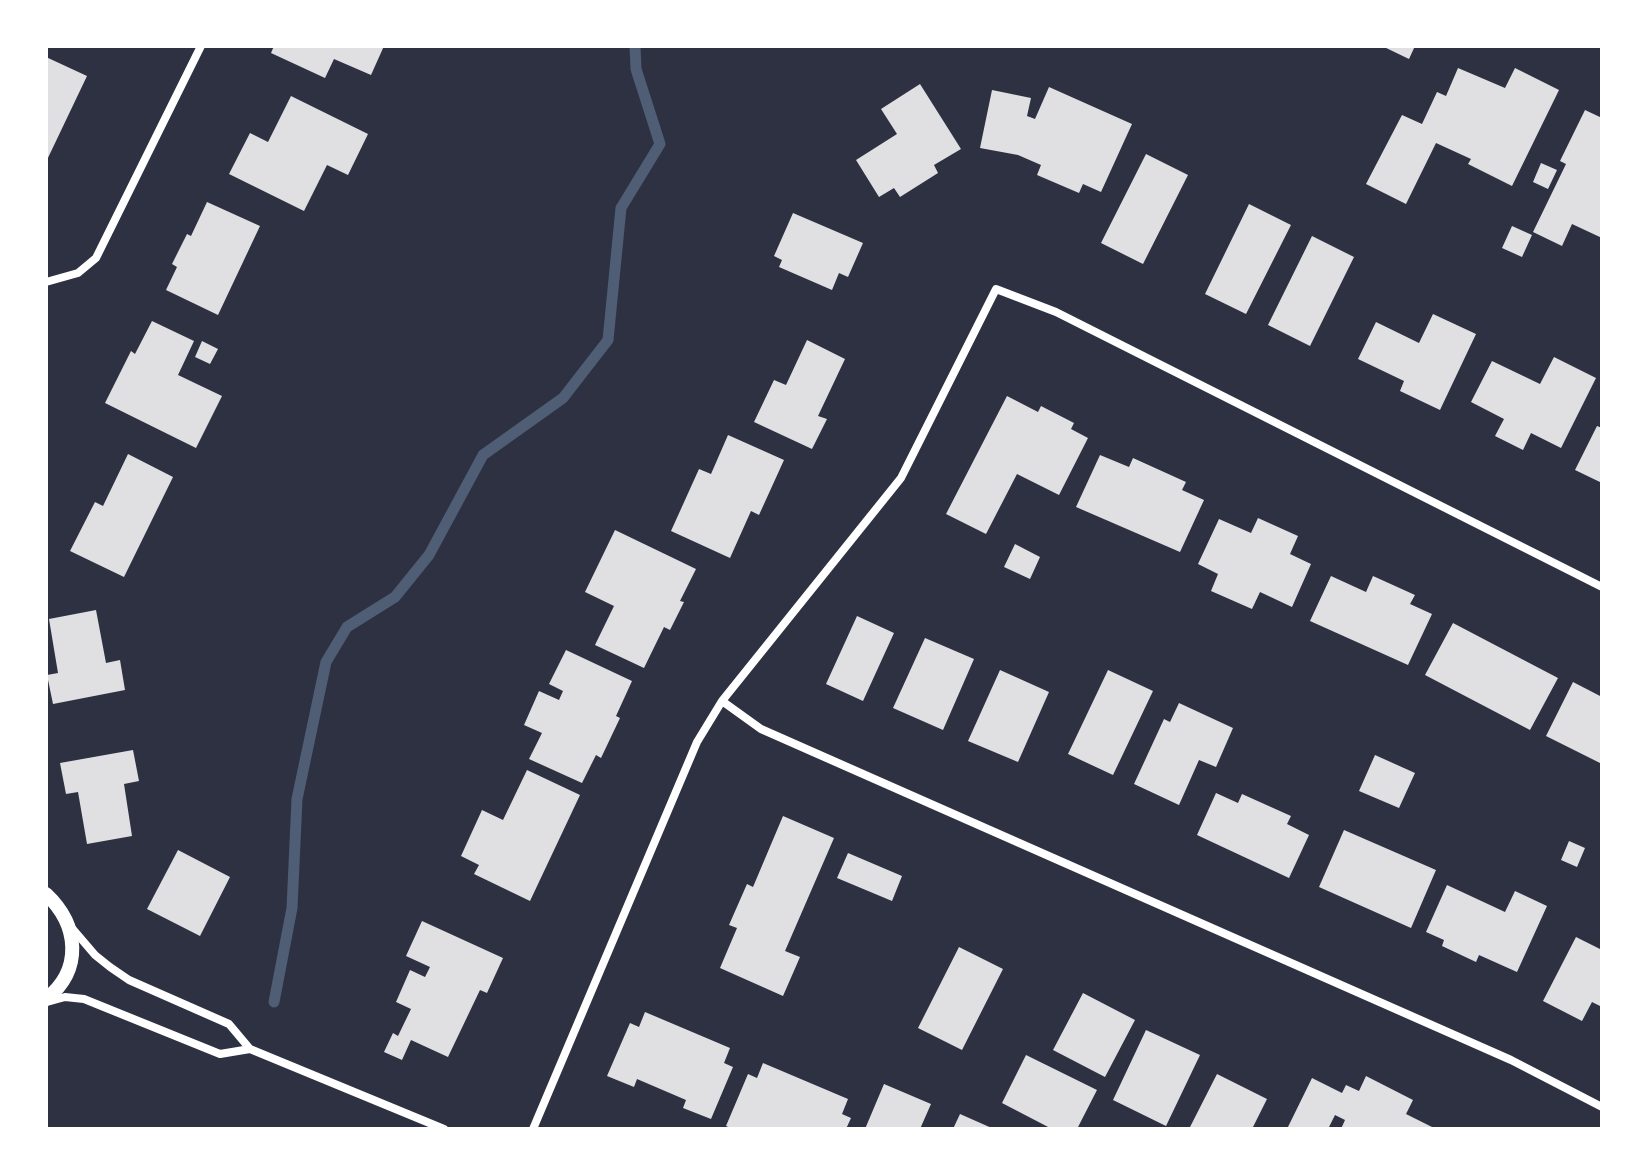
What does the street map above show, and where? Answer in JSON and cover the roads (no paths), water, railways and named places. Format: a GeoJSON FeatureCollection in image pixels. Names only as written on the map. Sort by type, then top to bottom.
{"type":"FeatureCollection","features":[{"type":"Feature","properties":{"kind":"street"},"geometry":{"type":"LineString","coordinates":[[46,282],[78,273],[96,258],[201,46]]}},
{"type":"Feature","properties":{"kind":"street"},"geometry":{"type":"LineString","coordinates":[[533,1129],[697,742],[722,701],[901,478],[996,289],[1056,312],[1602,587]]}},
{"type":"Feature","properties":{"kind":"street"},"geometry":{"type":"LineString","coordinates":[[722,701],[761,729],[1511,1060],[1602,1107]]}},
{"type":"Feature","properties":{"kind":"street"},"geometry":{"type":"LineString","coordinates":[[47,893],[70,927],[95,955],[129,980],[229,1024],[250,1049],[444,1129]]}},
{"type":"Feature","properties":{"kind":"street"},"geometry":{"type":"LineString","coordinates":[[46,1000],[58,990],[69,970],[73,948],[70,927]]}},
{"type":"Feature","properties":{"kind":"street"},"geometry":{"type":"LineString","coordinates":[[46,1000],[65,997],[84,999],[220,1054],[250,1049]]}},
{"type":"Feature","properties":{"kind":"waterway"},"geometry":{"type":"LineString","coordinates":[[274,1002],[292,908],[297,799],[326,662],[347,627],[395,597],[429,555],[483,455],[563,398],[608,340],[621,208],[660,144],[636,69],[635,46]]}}]}
